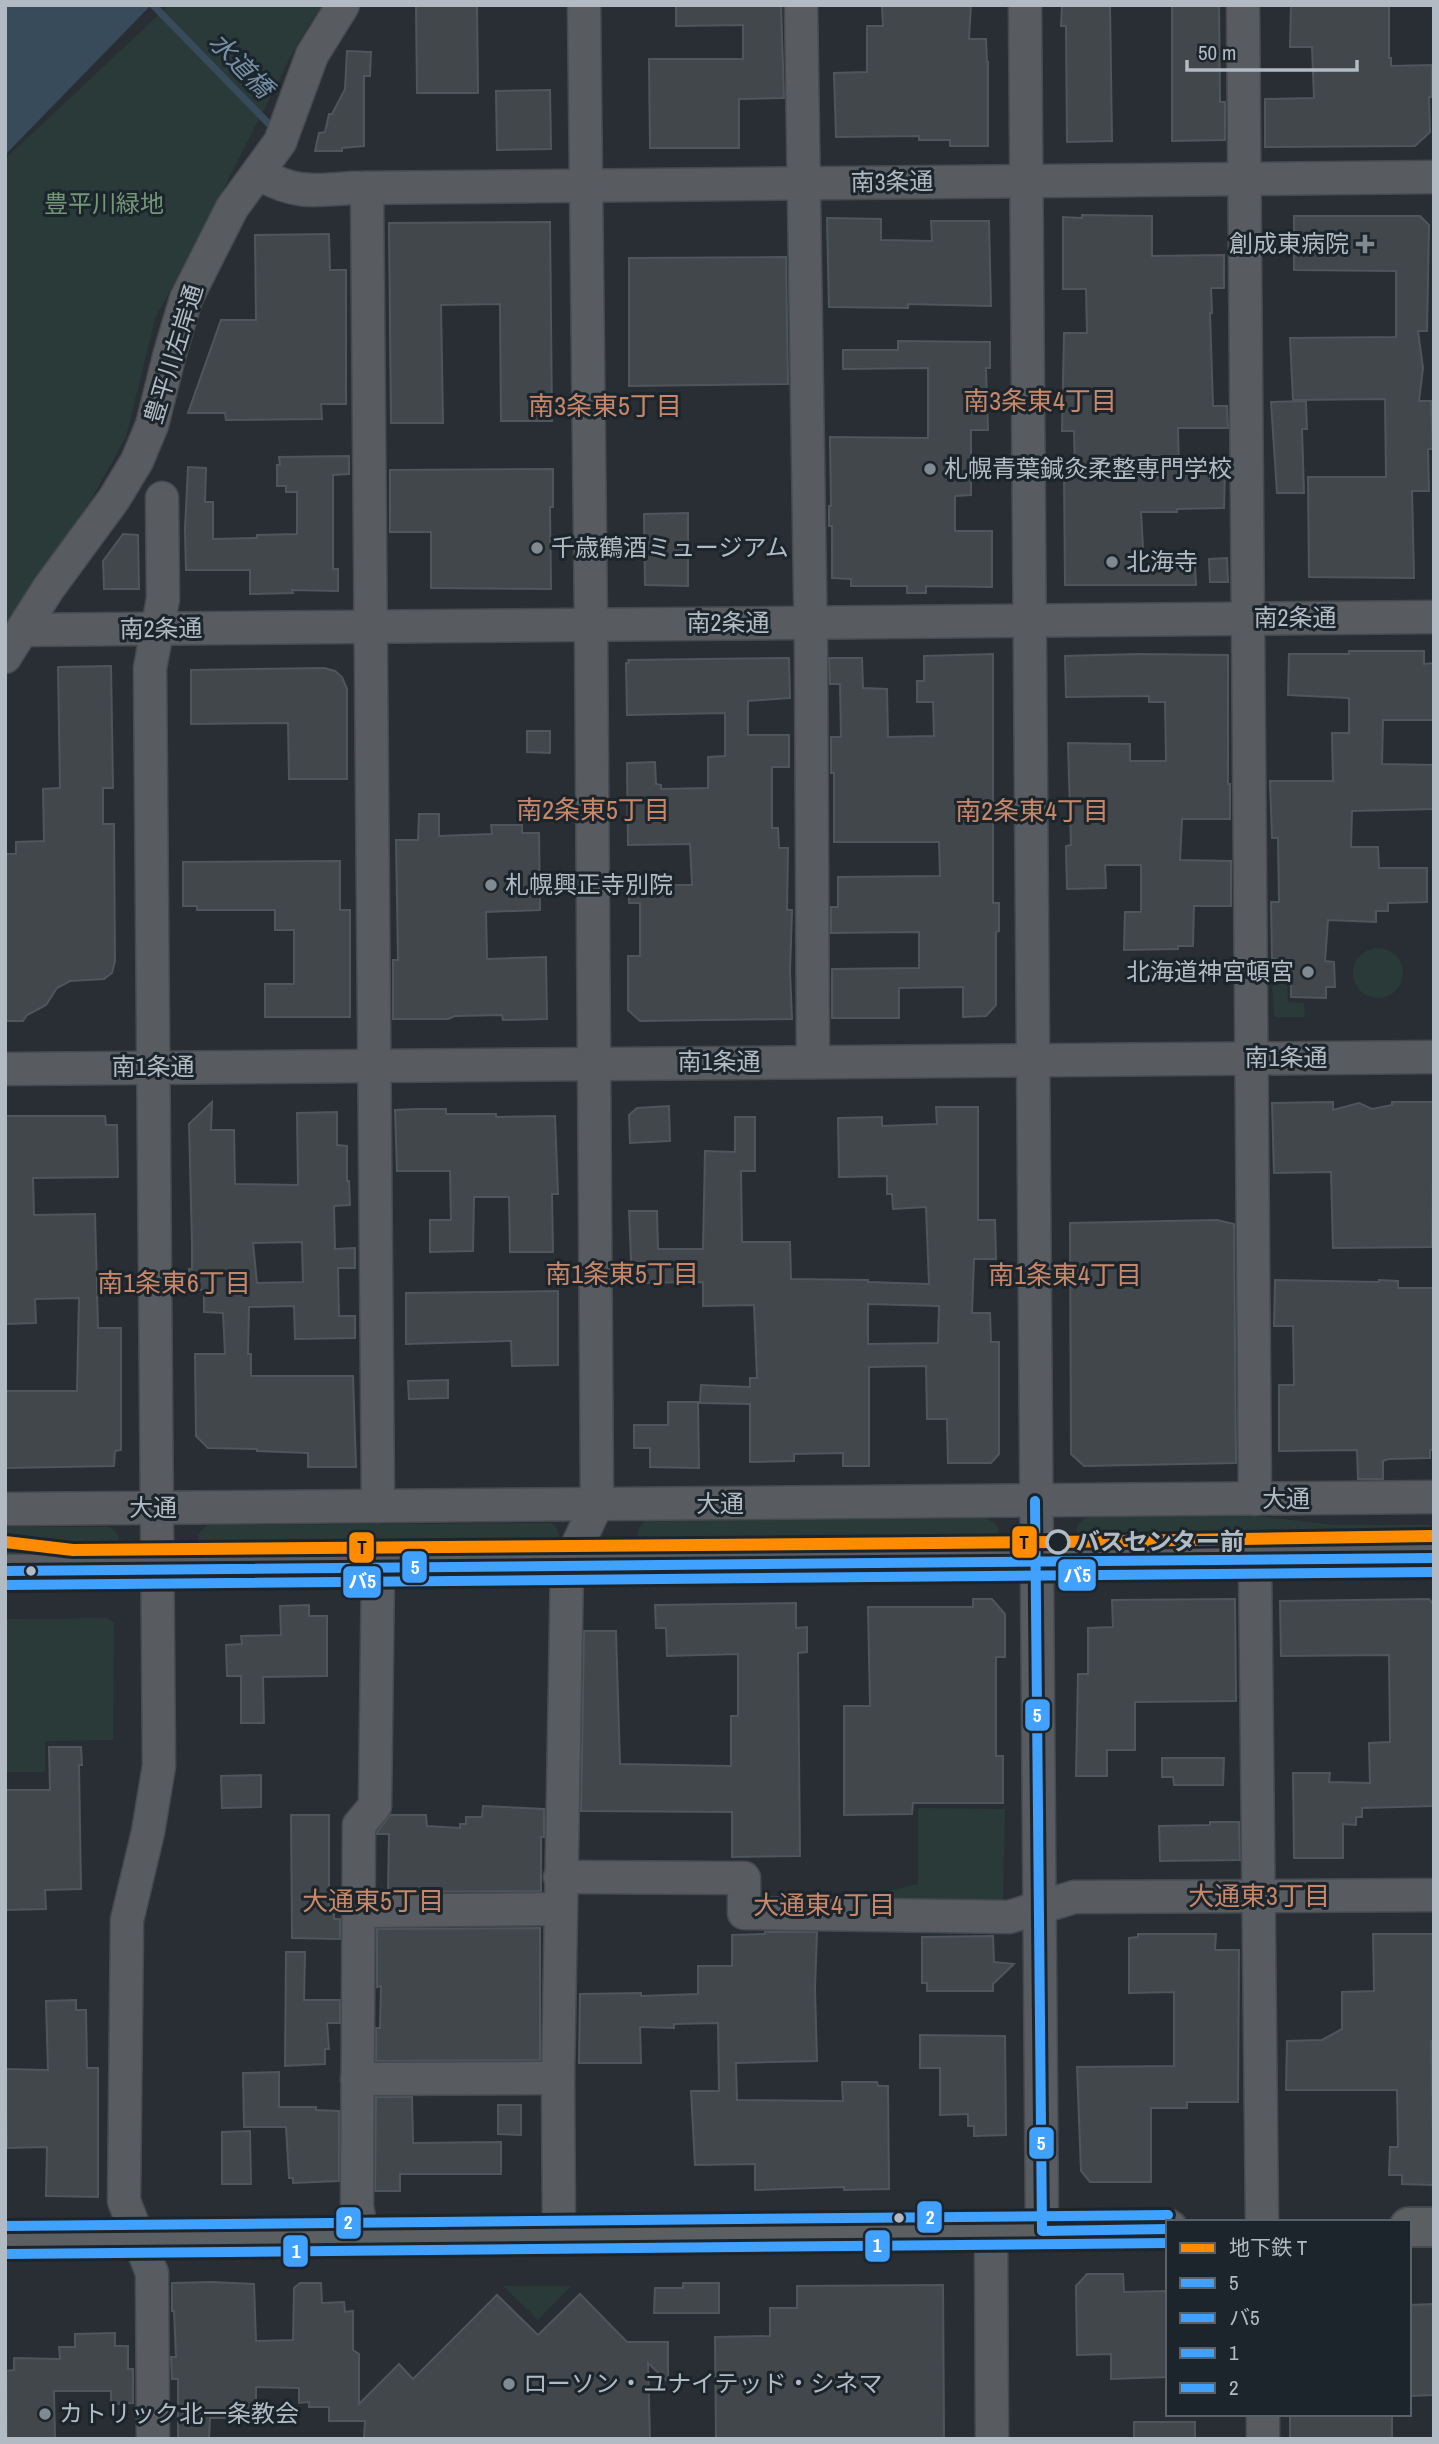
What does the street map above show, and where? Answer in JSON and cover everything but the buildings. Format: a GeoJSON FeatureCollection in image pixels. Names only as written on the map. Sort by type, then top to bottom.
{"type":"FeatureCollection","features":[{"type":"Feature","properties":{"kind":"highway"},"geometry":{"type":"LineString","coordinates":[[1411,2227],[1434,2227]]}},
{"type":"Feature","properties":{"kind":"highway"},"geometry":{"type":"LineString","coordinates":[[5,2240],[1166,2230]]}},
{"type":"Feature","properties":{"kind":"street","name":"豊平川左岸通"},"geometry":{"type":"LineString","coordinates":[[5,657],[48,589],[114,499],[137,461],[152,425],[186,299],[232,208],[280,142],[312,55],[343,5]]}},
{"type":"Feature","properties":{"kind":"street"},"geometry":{"type":"LineString","coordinates":[[559,2235],[560,1877],[567,1567],[597,1504],[584,5]]}},
{"type":"Feature","properties":{"kind":"street"},"geometry":{"type":"LineString","coordinates":[[801,5],[813,1062]]}},
{"type":"Feature","properties":{"kind":"street"},"geometry":{"type":"LineString","coordinates":[[1025,5],[1042,2231]]}},
{"type":"Feature","properties":{"kind":"street"},"geometry":{"type":"LineString","coordinates":[[1243,5],[1255,1499]]}},
{"type":"Feature","properties":{"kind":"street","name":"南3条通"},"geometry":{"type":"LineString","coordinates":[[258,173],[280,186],[306,191],[359,188],[1434,177]]}},
{"type":"Feature","properties":{"kind":"street"},"geometry":{"type":"LineString","coordinates":[[359,188],[372,626],[377,1506]]}},
{"type":"Feature","properties":{"kind":"street"},"geometry":{"type":"LineString","coordinates":[[152,2439],[152,2273],[124,2201],[127,1920],[148,1832],[159,1766],[150,668],[163,599],[162,498]]}},
{"type":"Feature","properties":{"kind":"street","name":"南2条通"},"geometry":{"type":"LineString","coordinates":[[23,630],[1434,617]]}},
{"type":"Feature","properties":{"kind":"street","name":"南1条通"},"geometry":{"type":"LineString","coordinates":[[5,1069],[1434,1057]]}},
{"type":"Feature","properties":{"kind":"street","name":"大通"},"geometry":{"type":"LineString","coordinates":[[5,1509],[1434,1497]]}},
{"type":"Feature","properties":{"kind":"street"},"geometry":{"type":"LineString","coordinates":[[5,1571],[1434,1558]]}},
{"type":"Feature","properties":{"kind":"street"},"geometry":{"type":"LineString","coordinates":[[1255,1561],[1262,2220]]}},
{"type":"Feature","properties":{"kind":"street"},"geometry":{"type":"LineString","coordinates":[[363,2237],[357,2207],[359,1825],[375,1806],[378,1568]]}},
{"type":"Feature","properties":{"kind":"street"},"geometry":{"type":"LineString","coordinates":[[560,1877],[744,1878],[744,1913],[1009,1917],[1074,1897],[1434,1895]]}},
{"type":"Feature","properties":{"kind":"street"},"geometry":{"type":"LineString","coordinates":[[360,1911],[560,1909]]}},
{"type":"Feature","properties":{"kind":"street"},"geometry":{"type":"LineString","coordinates":[[357,2079],[558,2078]]}},
{"type":"Feature","properties":{"kind":"street"},"geometry":{"type":"LineString","coordinates":[[991,2231],[992,2439]]}},
{"type":"Feature","properties":{"kind":"street"},"geometry":{"type":"LineString","coordinates":[[1263,2416],[1263,2439]]}},
{"type":"Feature","properties":{"kind":"green space","name":"豊平川緑地"},"geometry":{"type":"Polygon","coordinates":[[[169,5],[322,5],[296,46],[155,319],[126,437],[92,498],[5,628],[5,159],[169,5]]]}},
{"type":"Feature","properties":{"kind":"green space"},"geometry":{"type":"Polygon","coordinates":[[[1378,948],[1396,955],[1403,973],[1396,991],[1378,998],[1360,991],[1353,973],[1360,955],[1378,948]]]}},
{"type":"Feature","properties":{"kind":"green space"},"geometry":{"type":"Polygon","coordinates":[[[1272,979],[1287,979],[1288,1002],[1304,1003],[1305,1017],[1274,1017],[1272,979]]]}},
{"type":"Feature","properties":{"kind":"green space"},"geometry":{"type":"Polygon","coordinates":[[[1258,1516],[1334,1525],[1429,1525],[1431,1531],[1340,1534],[1274,1542],[1087,1545],[1080,1541],[1076,1529],[1082,1519],[1091,1517],[1258,1516]]]}},
{"type":"Feature","properties":{"kind":"green space"},"geometry":{"type":"Polygon","coordinates":[[[986,1518],[999,1529],[998,1539],[987,1547],[647,1550],[640,1544],[637,1536],[645,1521],[986,1518]]]}},
{"type":"Feature","properties":{"kind":"green space"},"geometry":{"type":"Polygon","coordinates":[[[551,1523],[557,1530],[558,1538],[555,1545],[548,1550],[207,1553],[198,1540],[201,1530],[208,1525],[551,1523]]]}},
{"type":"Feature","properties":{"kind":"green space"},"geometry":{"type":"Polygon","coordinates":[[[5,1527],[109,1527],[118,1535],[119,1546],[108,1553],[5,1554],[5,1527]]]}},
{"type":"Feature","properties":{"kind":"green space"},"geometry":{"type":"Polygon","coordinates":[[[107,1618],[114,1622],[113,1740],[45,1741],[45,1772],[5,1772],[5,1619],[107,1618]]]}},
{"type":"Feature","properties":{"kind":"green space"},"geometry":{"type":"Polygon","coordinates":[[[918,1808],[1005,1809],[1003,1901],[846,1900],[918,1884],[918,1808]]]}},
{"type":"Feature","properties":{"kind":"green space"},"geometry":{"type":"Polygon","coordinates":[[[503,2286],[571,2286],[538,2320],[503,2286]]]}},
{"type":"Feature","properties":{"kind":"water"},"geometry":{"type":"Polygon","coordinates":[[[5,5],[151,5],[5,155],[5,5]]]}},
{"type":"Feature","properties":{"kind":"waterway","name":"水道橋"},"geometry":{"type":"LineString","coordinates":[[153,5],[269,124]]}},
{"type":"Feature","properties":{"kind":"metro line","name":"T"},"geometry":{"type":"LineString","coordinates":[[5,1542],[73,1550],[1058,1542],[1434,1536]]}},
{"type":"Feature","properties":{"kind":"transit line","name":"5"},"geometry":{"type":"LineString","coordinates":[[1035,1501],[1042,2231],[1166,2229]]}},
{"type":"Feature","properties":{"kind":"transit line","name":"5"},"geometry":{"type":"LineString","coordinates":[[5,1571],[1434,1558]]}},
{"type":"Feature","properties":{"kind":"transit line","name":"バ5"},"geometry":{"type":"LineString","coordinates":[[5,1585],[1434,1572]]}},
{"type":"Feature","properties":{"kind":"transit line","name":"2"},"geometry":{"type":"LineString","coordinates":[[5,2226],[1168,2215]]}},
{"type":"Feature","properties":{"kind":"transit line","name":"1"},"geometry":{"type":"LineString","coordinates":[[5,2254],[1166,2243]]}},
{"type":"Feature","properties":{"kind":"place","name":"創成東病院"},"geometry":{"type":"Point","coordinates":[1365,244]}},
{"type":"Feature","properties":{"kind":"place","name":"札幌青葉鍼灸柔整専門学校"},"geometry":{"type":"Point","coordinates":[930,469]}},
{"type":"Feature","properties":{"kind":"place","name":"千歳鶴酒ミュージアム"},"geometry":{"type":"Point","coordinates":[537,548]}},
{"type":"Feature","properties":{"kind":"place","name":"北海寺"},"geometry":{"type":"Point","coordinates":[1112,562]}},
{"type":"Feature","properties":{"kind":"place","name":"札幌興正寺別院"},"geometry":{"type":"Point","coordinates":[491,885]}},
{"type":"Feature","properties":{"kind":"place","name":"北海道神宮頓宮"},"geometry":{"type":"Point","coordinates":[1308,972]}},
{"type":"Feature","properties":{"kind":"place","name":"バスセンター前"},"geometry":{"type":"Point","coordinates":[1058,1542]}},
{"type":"Feature","properties":{"kind":"place","name":"ローソン・ユナイテッド・シネマ"},"geometry":{"type":"Point","coordinates":[509,2384]}},
{"type":"Feature","properties":{"kind":"place","name":"カトリック北一条教会"},"geometry":{"type":"Point","coordinates":[45,2414]}},
{"type":"Feature","properties":{"kind":"district","name":"南3条東4丁目"},"geometry":{"type":"Point","coordinates":[1040,401]}},
{"type":"Feature","properties":{"kind":"district","name":"南3条東5丁目"},"geometry":{"type":"Point","coordinates":[605,406]}},
{"type":"Feature","properties":{"kind":"district","name":"南2条東5丁目"},"geometry":{"type":"Point","coordinates":[593,810]}},
{"type":"Feature","properties":{"kind":"district","name":"南2条東4丁目"},"geometry":{"type":"Point","coordinates":[1032,811]}},
{"type":"Feature","properties":{"kind":"district","name":"南1条東5丁目"},"geometry":{"type":"Point","coordinates":[622,1274]}},
{"type":"Feature","properties":{"kind":"district","name":"南1条東4丁目"},"geometry":{"type":"Point","coordinates":[1065,1275]}},
{"type":"Feature","properties":{"kind":"district","name":"南1条東6丁目"},"geometry":{"type":"Point","coordinates":[174,1283]}},
{"type":"Feature","properties":{"kind":"district","name":"大通東3丁目"},"geometry":{"type":"Point","coordinates":[1259,1896]}},
{"type":"Feature","properties":{"kind":"district","name":"大通東5丁目"},"geometry":{"type":"Point","coordinates":[373,1901]}},
{"type":"Feature","properties":{"kind":"district","name":"大通東4丁目"},"geometry":{"type":"Point","coordinates":[824,1905]}}]}
